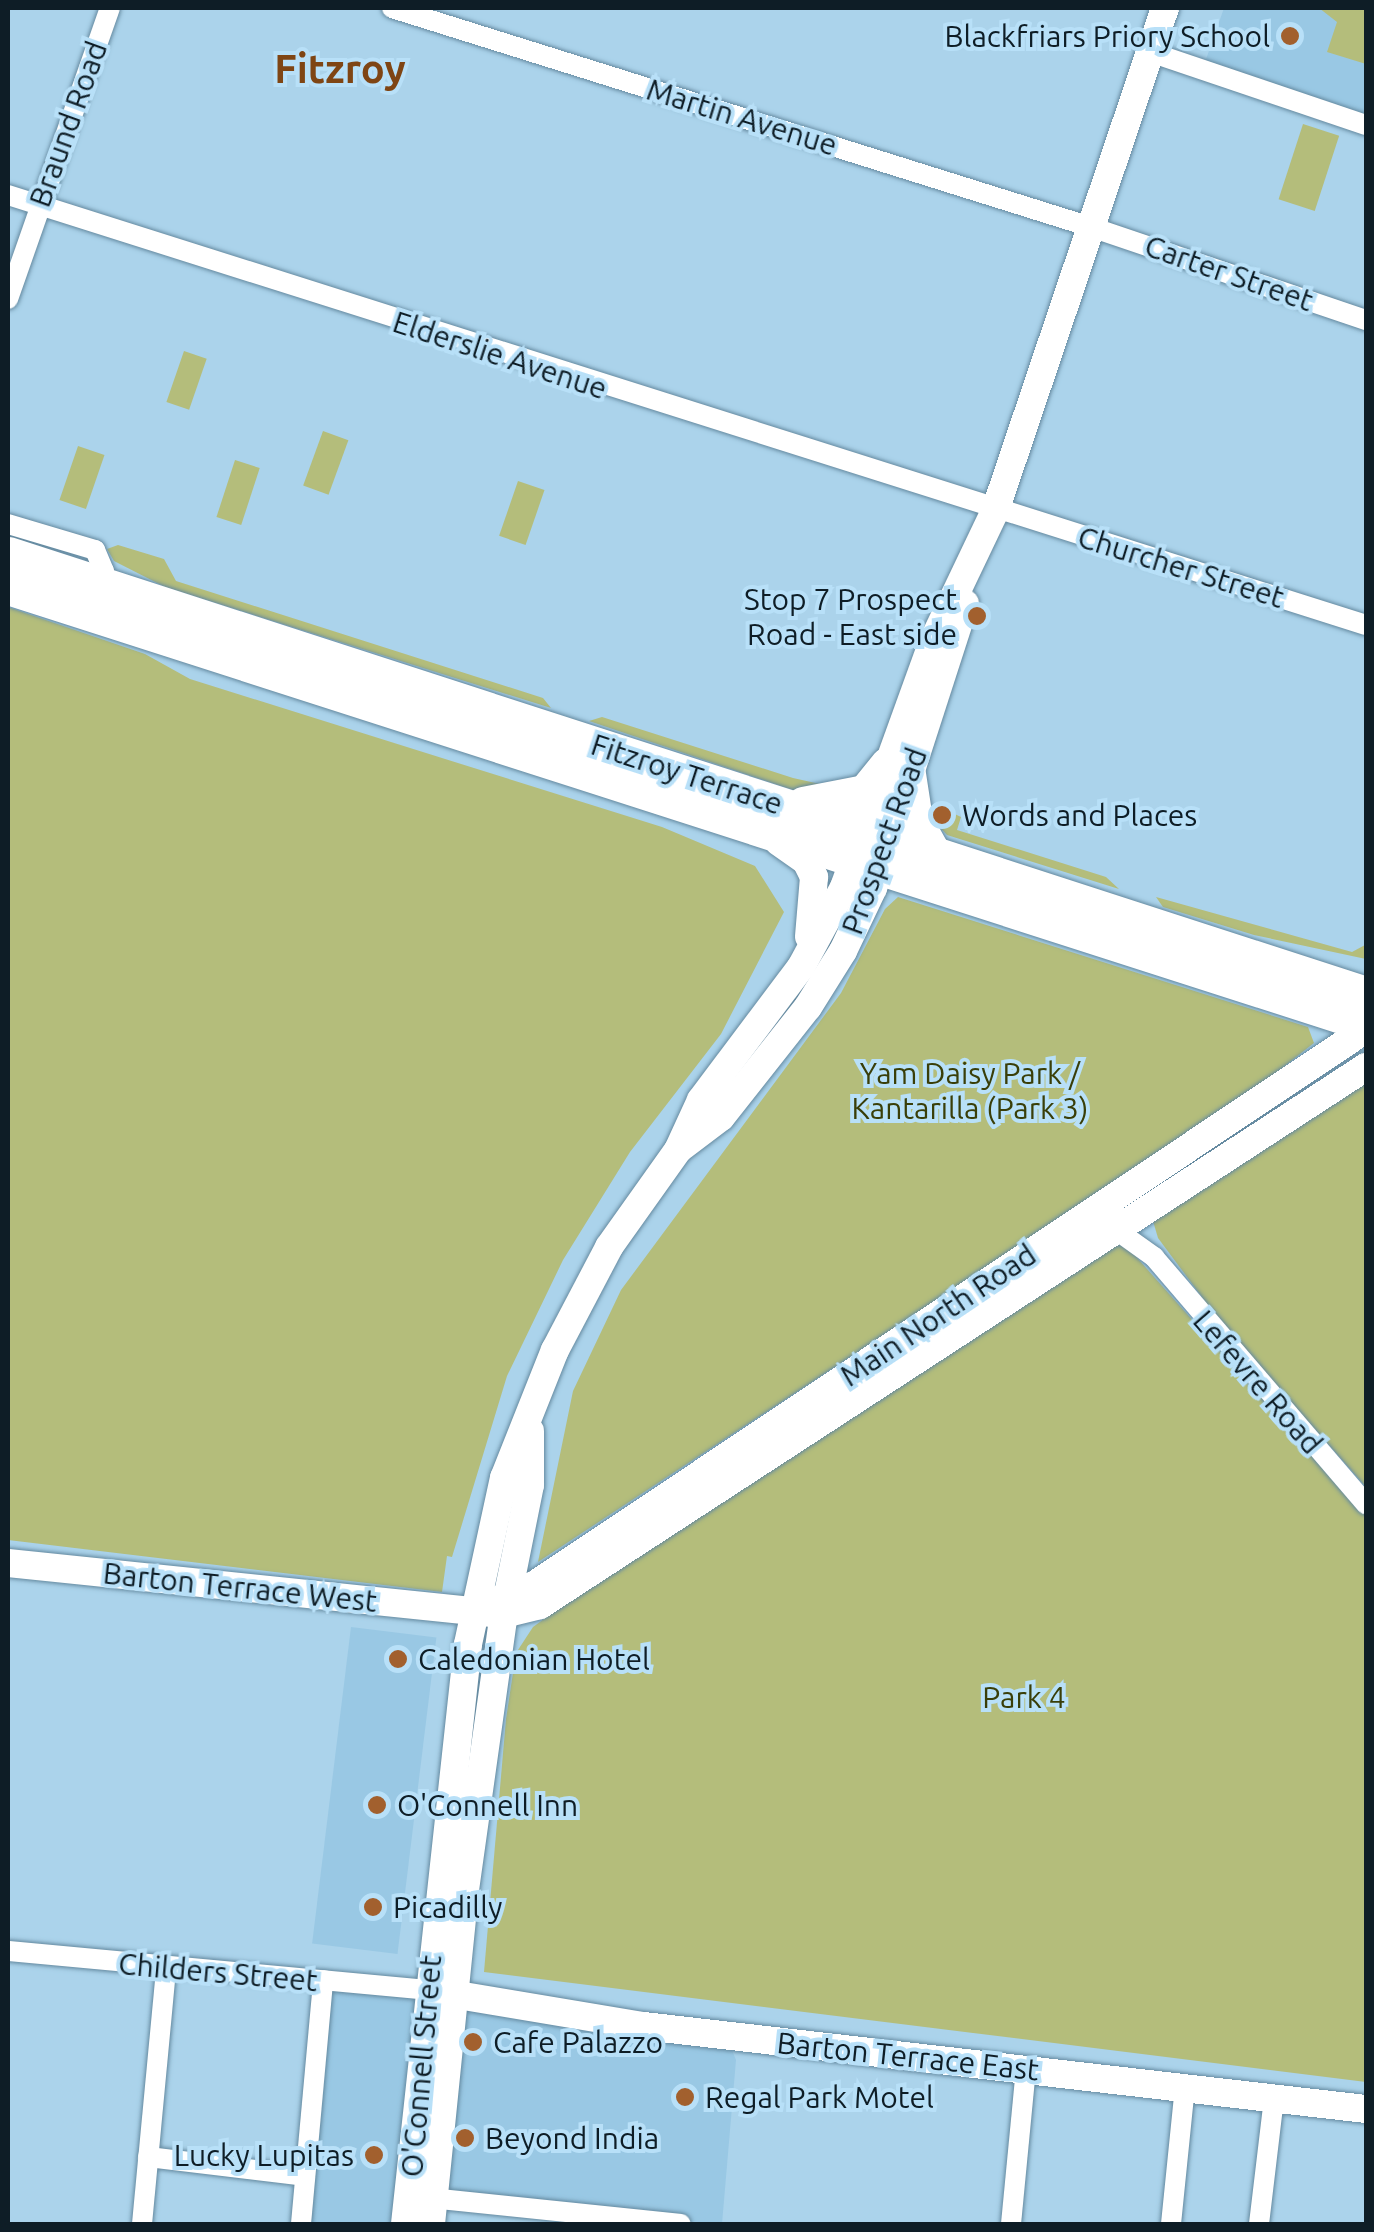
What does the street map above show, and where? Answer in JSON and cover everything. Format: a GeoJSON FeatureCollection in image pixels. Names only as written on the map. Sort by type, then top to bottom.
{"type":"FeatureCollection","features":[{"type":"Feature","properties":{"kind":"highway","name":"Fitzroy Terrace"},"geometry":{"type":"LineString","coordinates":[[9,578],[100,583],[561,732],[773,818]]}},
{"type":"Feature","properties":{"kind":"highway","name":"Fitzroy Terrace"},"geometry":{"type":"LineString","coordinates":[[9,578],[202,649],[421,719],[581,768],[773,818],[1126,928],[1272,962],[1366,994]]}},
{"type":"Feature","properties":{"kind":"highway"},"geometry":{"type":"LineString","coordinates":[[100,583],[110,602],[165,620],[202,649]]}},
{"type":"Feature","properties":{"kind":"highway"},"geometry":{"type":"LineString","coordinates":[[260,634],[304,663],[420,700],[421,719]]}},
{"type":"Feature","properties":{"kind":"highway"},"geometry":{"type":"LineString","coordinates":[[561,732],[581,768]]}},
{"type":"Feature","properties":{"kind":"highway"},"geometry":{"type":"LineString","coordinates":[[773,818],[854,798],[900,766]]}},
{"type":"Feature","properties":{"kind":"highway","name":"Fitzroy Terrace"},"geometry":{"type":"LineString","coordinates":[[872,849],[936,851],[1366,1026]]}},
{"type":"Feature","properties":{"kind":"highway"},"geometry":{"type":"LineString","coordinates":[[1272,962],[1366,970]]}},
{"type":"Feature","properties":{"kind":"main road","name":"Prospect Road"},"geometry":{"type":"LineString","coordinates":[[678,1150],[722,1118],[808,1008],[843,951],[900,766],[932,641],[994,511],[1166,8]]}},
{"type":"Feature","properties":{"kind":"main road"},"geometry":{"type":"LineString","coordinates":[[900,766],[919,820],[936,851]]}},
{"type":"Feature","properties":{"kind":"main road"},"geometry":{"type":"LineString","coordinates":[[773,818],[814,876],[814,915],[800,968]]}},
{"type":"Feature","properties":{"kind":"main road","name":"Prospect Road"},"geometry":{"type":"LineString","coordinates":[[473,1610],[504,1478],[595,1272],[678,1150],[701,1100],[800,968],[872,849]]}},
{"type":"Feature","properties":{"kind":"main road","name":"Main North Road"},"geometry":{"type":"LineString","coordinates":[[506,1605],[1366,1026]]}},
{"type":"Feature","properties":{"kind":"main road","name":"Main North Road"},"geometry":{"type":"LineString","coordinates":[[506,1605],[547,1600],[1144,1206],[1366,1068]]}},
{"type":"Feature","properties":{"kind":"main road","name":"Prospect Road"},"geometry":{"type":"LineString","coordinates":[[506,1605],[530,1485],[530,1414]]}},
{"type":"Feature","properties":{"kind":"main road","name":"Barton Terrace West"},"geometry":{"type":"LineString","coordinates":[[8,1563],[473,1610]]}},
{"type":"Feature","properties":{"kind":"main road"},"geometry":{"type":"LineString","coordinates":[[473,1610],[506,1605]]}},
{"type":"Feature","properties":{"kind":"main road","name":"O'Connell Street"},"geometry":{"type":"LineString","coordinates":[[441,1991],[506,1605]]}},
{"type":"Feature","properties":{"kind":"main road","name":"O'Connell Street"},"geometry":{"type":"LineString","coordinates":[[406,2224],[424,2206],[473,1610]]}},
{"type":"Feature","properties":{"kind":"main road","name":"Barton Terrace East"},"geometry":{"type":"LineString","coordinates":[[441,1991],[644,2026],[1366,2108]]}},
{"type":"Feature","properties":{"kind":"street","name":"Braund Road"},"geometry":{"type":"LineString","coordinates":[[8,299],[110,8]]}},
{"type":"Feature","properties":{"kind":"street","name":"Martin Avenue"},"geometry":{"type":"LineString","coordinates":[[392,8],[1091,226]]}},
{"type":"Feature","properties":{"kind":"street"},"geometry":{"type":"LineString","coordinates":[[1150,52],[1366,125]]}},
{"type":"Feature","properties":{"kind":"street","name":"Elderslie Avenue"},"geometry":{"type":"LineString","coordinates":[[8,195],[994,511]]}},
{"type":"Feature","properties":{"kind":"street","name":"Carter Street"},"geometry":{"type":"LineString","coordinates":[[1091,226],[1366,320]]}},
{"type":"Feature","properties":{"kind":"street","name":"Churcher Street"},"geometry":{"type":"LineString","coordinates":[[994,511],[1366,625]]}},
{"type":"Feature","properties":{"kind":"street"},"geometry":{"type":"LineString","coordinates":[[8,524],[95,550],[104,571],[100,583]]}},
{"type":"Feature","properties":{"kind":"street","name":"Lefevre Road"},"geometry":{"type":"LineString","coordinates":[[1144,1206],[1154,1257]]}},
{"type":"Feature","properties":{"kind":"street","name":"Lefevre Road"},"geometry":{"type":"LineString","coordinates":[[1112,1227],[1154,1257],[1302,1436],[1366,1504]]}},
{"type":"Feature","properties":{"kind":"street","name":"Childers Street"},"geometry":{"type":"LineString","coordinates":[[8,1952],[166,1970],[441,1991]]}},
{"type":"Feature","properties":{"kind":"street"},"geometry":{"type":"LineString","coordinates":[[142,2224],[166,1970]]}},
{"type":"Feature","properties":{"kind":"street"},"geometry":{"type":"LineString","coordinates":[[302,2224],[323,1980]]}},
{"type":"Feature","properties":{"kind":"street"},"geometry":{"type":"LineString","coordinates":[[1011,2224],[1026,2069]]}},
{"type":"Feature","properties":{"kind":"street"},"geometry":{"type":"LineString","coordinates":[[1172,2224],[1184,2087]]}},
{"type":"Feature","properties":{"kind":"street"},"geometry":{"type":"LineString","coordinates":[[1259,2224],[1274,2098]]}},
{"type":"Feature","properties":{"kind":"street"},"geometry":{"type":"LineString","coordinates":[[148,2157],[306,2176]]}},
{"type":"Feature","properties":{"kind":"street"},"geometry":{"type":"LineString","coordinates":[[424,2206],[681,2224]]}},
{"type":"Feature","properties":{"kind":"shaded area","name":"Blackfriars Priory School"},"geometry":{"type":"Polygon","coordinates":[[[1224,8],[1366,8],[1366,123],[1204,65],[1224,8]]]}},
{"type":"Feature","properties":{"kind":"shaded area"},"geometry":{"type":"Polygon","coordinates":[[[351,1627],[436,1637],[397,1954],[312,1944],[351,1627]]]}},
{"type":"Feature","properties":{"kind":"shaded area"},"geometry":{"type":"Polygon","coordinates":[[[323,1980],[428,1989],[407,2224],[302,2224],[323,1980]]]}},
{"type":"Feature","properties":{"kind":"shaded area"},"geometry":{"type":"Polygon","coordinates":[[[453,1993],[726,2035],[736,2060],[722,2224],[433,2199],[453,1993]]]}},
{"type":"Feature","properties":{"kind":"green space"},"geometry":{"type":"Polygon","coordinates":[[[1319,8],[1366,8],[1366,64],[1327,52],[1337,22],[1319,8]]]}},
{"type":"Feature","properties":{"kind":"green space"},"geometry":{"type":"Polygon","coordinates":[[[1303,124],[1339,136],[1315,211],[1279,199],[1303,124]]]}},
{"type":"Feature","properties":{"kind":"green space"},"geometry":{"type":"Polygon","coordinates":[[[184,351],[207,359],[189,410],[166,402],[184,351]]]}},
{"type":"Feature","properties":{"kind":"green space"},"geometry":{"type":"Polygon","coordinates":[[[323,431],[348,440],[329,495],[303,486],[323,431]]]}},
{"type":"Feature","properties":{"kind":"green space"},"geometry":{"type":"Polygon","coordinates":[[[78,446],[104,455],[86,509],[59,500],[78,446]]]}},
{"type":"Feature","properties":{"kind":"green space"},"geometry":{"type":"Polygon","coordinates":[[[235,460],[260,468],[241,525],[216,517],[235,460]]]}},
{"type":"Feature","properties":{"kind":"green space"},"geometry":{"type":"Polygon","coordinates":[[[518,481],[544,490],[526,545],[499,536],[518,481]]]}},
{"type":"Feature","properties":{"kind":"green space"},"geometry":{"type":"Polygon","coordinates":[[[118,545],[164,559],[176,581],[543,698],[551,708],[165,587],[114,561],[107,549],[118,545]]]}},
{"type":"Feature","properties":{"kind":"green space"},"geometry":{"type":"Polygon","coordinates":[[[8,607],[145,654],[190,679],[662,827],[755,866],[784,912],[721,1034],[630,1152],[563,1260],[507,1376],[452,1557],[447,1556],[442,1592],[8,1540],[8,607]]]}},
{"type":"Feature","properties":{"kind":"green space"},"geometry":{"type":"Polygon","coordinates":[[[602,717],[820,784],[799,792],[589,721],[602,717]]]}},
{"type":"Feature","properties":{"kind":"green space"},"geometry":{"type":"Polygon","coordinates":[[[938,806],[961,817],[957,830],[1106,877],[1119,889],[947,835],[930,817],[938,806]]]}},
{"type":"Feature","properties":{"kind":"green space","name":"Yam Daisy Park / Kantarilla (Park 3)"},"geometry":{"type":"Polygon","coordinates":[[[898,897],[1308,1027],[1314,1043],[1245,1097],[538,1562],[573,1391],[621,1290],[841,993],[885,909],[898,897]]]}},
{"type":"Feature","properties":{"kind":"green space"},"geometry":{"type":"Polygon","coordinates":[[[1156,897],[1352,952],[1365,945],[1366,959],[1254,935],[1163,907],[1156,897]]]}},
{"type":"Feature","properties":{"kind":"green space"},"geometry":{"type":"Polygon","coordinates":[[[1366,1078],[1366,1487],[1222,1324],[1158,1238],[1153,1221],[1366,1078]]]}},
{"type":"Feature","properties":{"kind":"green space","name":"Park 4"},"geometry":{"type":"Polygon","coordinates":[[[1115,1233],[1366,1515],[1366,2082],[484,1972],[506,1719],[516,1653],[533,1627],[738,1477],[1115,1233]]]}},
{"type":"Feature","properties":{"kind":"place","name":"Blackfriars Priory School"},"geometry":{"type":"Point","coordinates":[1290,36]}},
{"type":"Feature","properties":{"kind":"place","name":"Stop 7 Prospect Road - East side"},"geometry":{"type":"Point","coordinates":[977,616]}},
{"type":"Feature","properties":{"kind":"place","name":"Words and Places"},"geometry":{"type":"Point","coordinates":[942,815]}},
{"type":"Feature","properties":{"kind":"place","name":"Caledonian Hotel"},"geometry":{"type":"Point","coordinates":[398,1659]}},
{"type":"Feature","properties":{"kind":"place","name":"O'Connell Inn"},"geometry":{"type":"Point","coordinates":[377,1805]}},
{"type":"Feature","properties":{"kind":"place","name":"Picadilly"},"geometry":{"type":"Point","coordinates":[373,1907]}},
{"type":"Feature","properties":{"kind":"place","name":"Cafe Palazzo"},"geometry":{"type":"Point","coordinates":[473,2042]}},
{"type":"Feature","properties":{"kind":"place","name":"Regal Park Motel"},"geometry":{"type":"Point","coordinates":[685,2097]}},
{"type":"Feature","properties":{"kind":"place","name":"Beyond India"},"geometry":{"type":"Point","coordinates":[465,2138]}},
{"type":"Feature","properties":{"kind":"place","name":"Lucky Lupitas"},"geometry":{"type":"Point","coordinates":[374,2155]}},
{"type":"Feature","properties":{"kind":"district","name":"Fitzroy"},"geometry":{"type":"Point","coordinates":[340,69]}}]}
